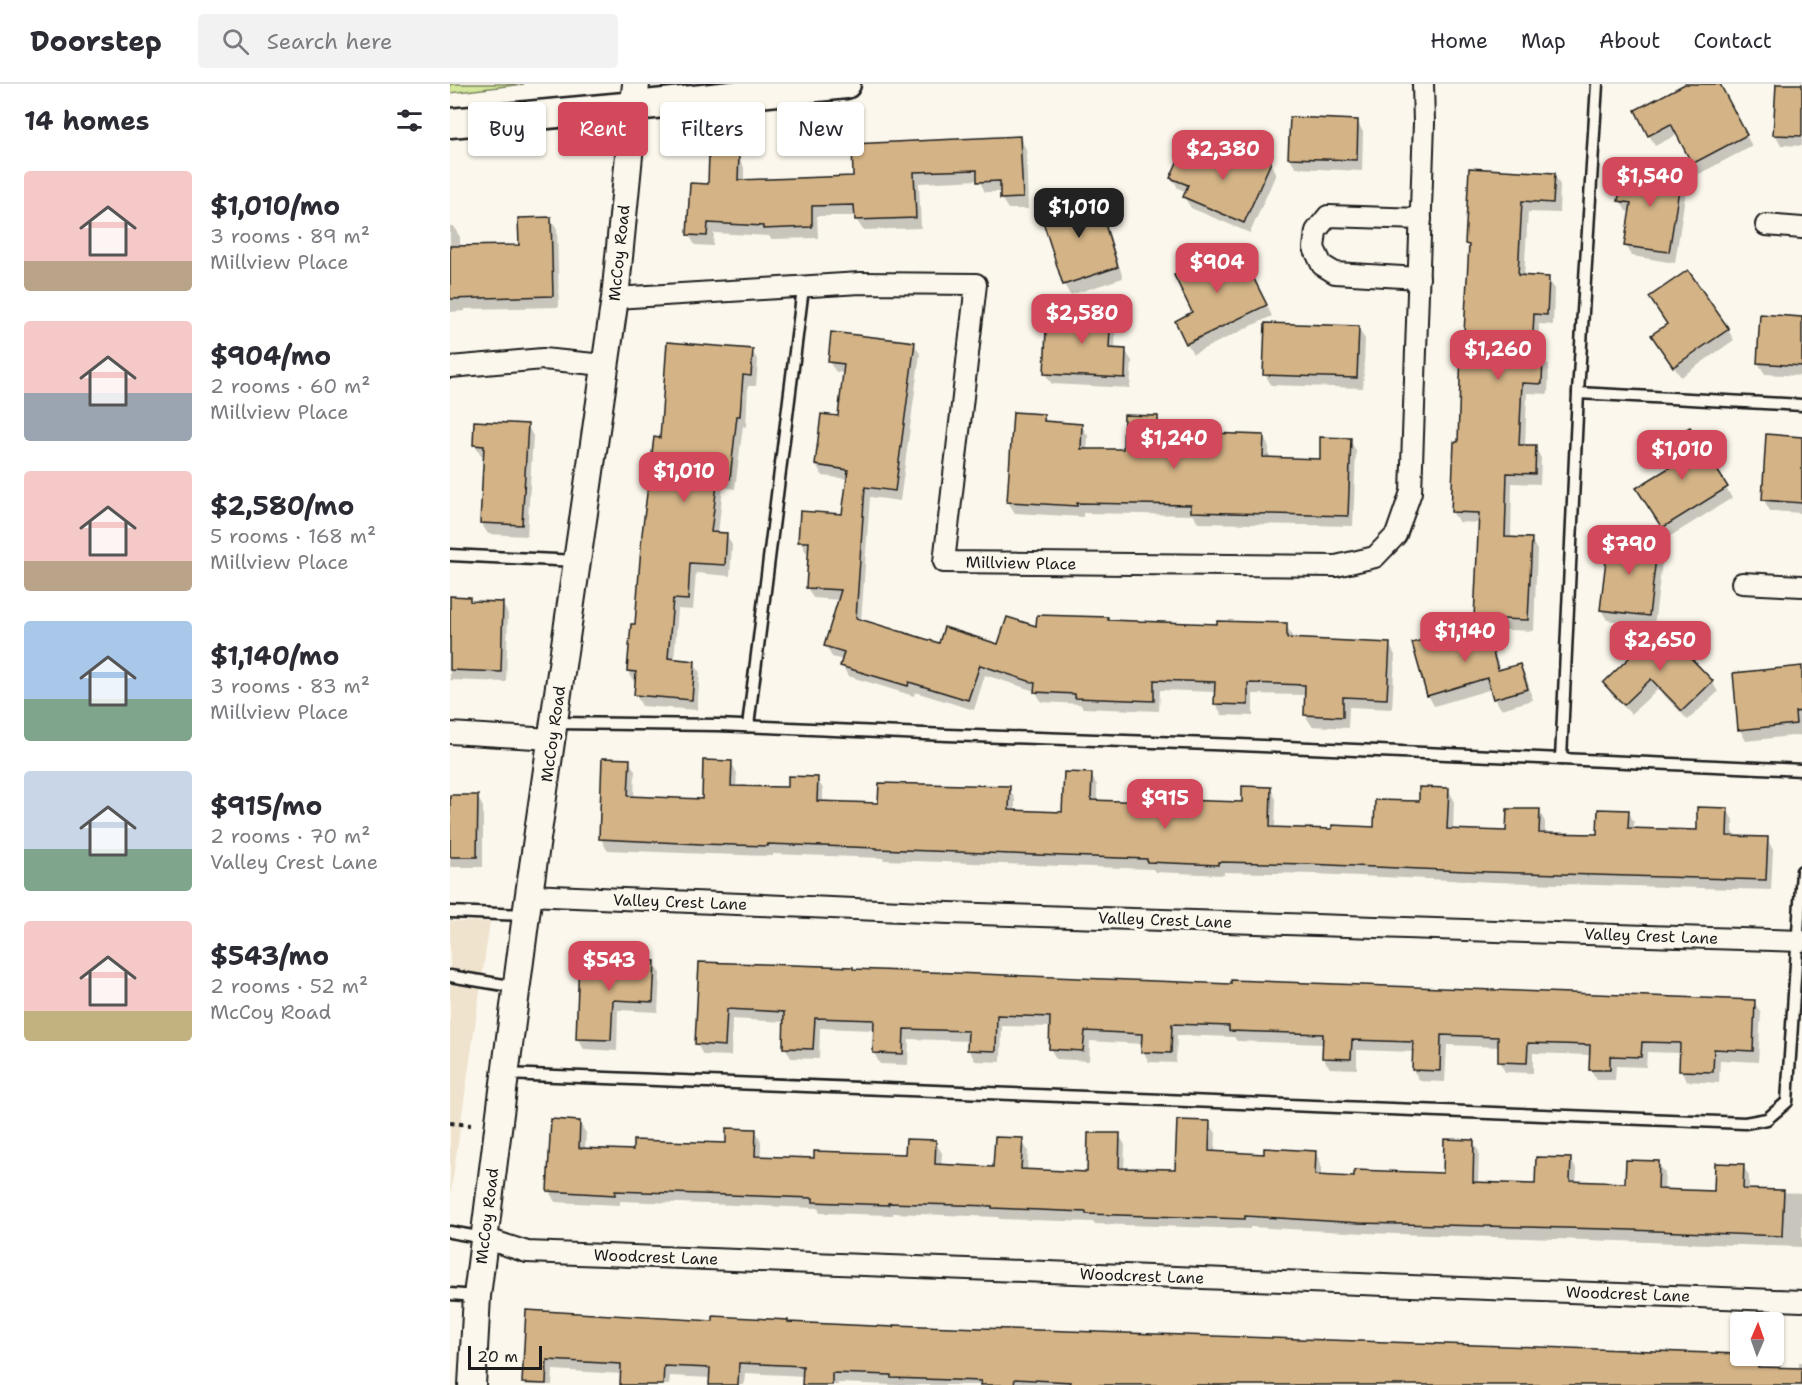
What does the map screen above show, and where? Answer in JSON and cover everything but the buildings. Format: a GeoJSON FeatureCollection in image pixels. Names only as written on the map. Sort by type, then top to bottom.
{"type":"FeatureCollection","features":[{"type":"Feature","properties":{"kind":"main road"},"geometry":{"type":"LineString","coordinates":[[450,123],[636,95],[846,84]]}},
{"type":"Feature","properties":{"kind":"street","name":"Millview Place"},"geometry":{"type":"LineString","coordinates":[[615,298],[860,283],[976,284],[944,562],[1336,566],[1375,557],[1396,535],[1411,492],[1424,123],[1423,84]]}},
{"type":"Feature","properties":{"kind":"street","name":"McCoy Road"},"geometry":{"type":"LineString","coordinates":[[472,1385],[477,1296],[484,1238],[527,905],[615,298],[636,95]]}},
{"type":"Feature","properties":{"kind":"street"},"geometry":{"type":"LineString","coordinates":[[1419,278],[1335,273],[1322,265],[1314,248],[1316,231],[1328,216],[1421,219]]}},
{"type":"Feature","properties":{"kind":"street"},"geometry":{"type":"LineString","coordinates":[[1766,225],[1802,228]]}},
{"type":"Feature","properties":{"kind":"street"},"geometry":{"type":"LineString","coordinates":[[450,368],[543,359],[604,365]]}},
{"type":"Feature","properties":{"kind":"street"},"geometry":{"type":"LineString","coordinates":[[1742,583],[1802,586]]}},
{"type":"Feature","properties":{"kind":"street"},"geometry":{"type":"LineString","coordinates":[[450,733],[553,731]]}},
{"type":"Feature","properties":{"kind":"street","name":"Valley Crest Lane"},"geometry":{"type":"LineString","coordinates":[[527,905],[961,914],[1800,941]]}},
{"type":"Feature","properties":{"kind":"street","name":"Woodcrest Lane"},"geometry":{"type":"LineString","coordinates":[[484,1238],[526,1252],[1802,1301]]}},
{"type":"Feature","properties":{"kind":"lane"},"geometry":{"type":"LineString","coordinates":[[1561,759],[1578,393],[1597,84]]}},
{"type":"Feature","properties":{"kind":"lane"},"geometry":{"type":"LineString","coordinates":[[748,726],[803,288]]}},
{"type":"Feature","properties":{"kind":"lane"},"geometry":{"type":"LineString","coordinates":[[1578,393],[1802,405]]}},
{"type":"Feature","properties":{"kind":"lane"},"geometry":{"type":"LineString","coordinates":[[450,555],[578,561]]}},
{"type":"Feature","properties":{"kind":"lane"},"geometry":{"type":"LineString","coordinates":[[553,731],[748,726],[1240,745],[1802,771]]}},
{"type":"Feature","properties":{"kind":"lane"},"geometry":{"type":"LineString","coordinates":[[505,1074],[1745,1123],[1767,1119],[1787,1102],[1800,941],[1802,871]]}},
{"type":"Feature","properties":{"kind":"lane"},"geometry":{"type":"LineString","coordinates":[[450,912],[527,905]]}},
{"type":"Feature","properties":{"kind":"lane"},"geometry":{"type":"LineString","coordinates":[[450,976],[516,987]]}},
{"type":"Feature","properties":{"kind":"lane"},"geometry":{"type":"LineString","coordinates":[[450,1232],[484,1238]]}},
{"type":"Feature","properties":{"kind":"lane"},"geometry":{"type":"LineString","coordinates":[[450,1294],[477,1296]]}},
{"type":"Feature","properties":{"kind":"path"},"geometry":{"type":"LineString","coordinates":[[450,1123],[471,1125]]}},
{"type":"Feature","properties":{"kind":"shaded area"},"geometry":{"type":"Polygon","coordinates":[[[450,921],[490,922],[450,1198],[450,921]]]}},
{"type":"Feature","properties":{"kind":"green space"},"geometry":{"type":"Polygon","coordinates":[[[450,84],[524,84],[450,93],[450,84]]]}}]}
